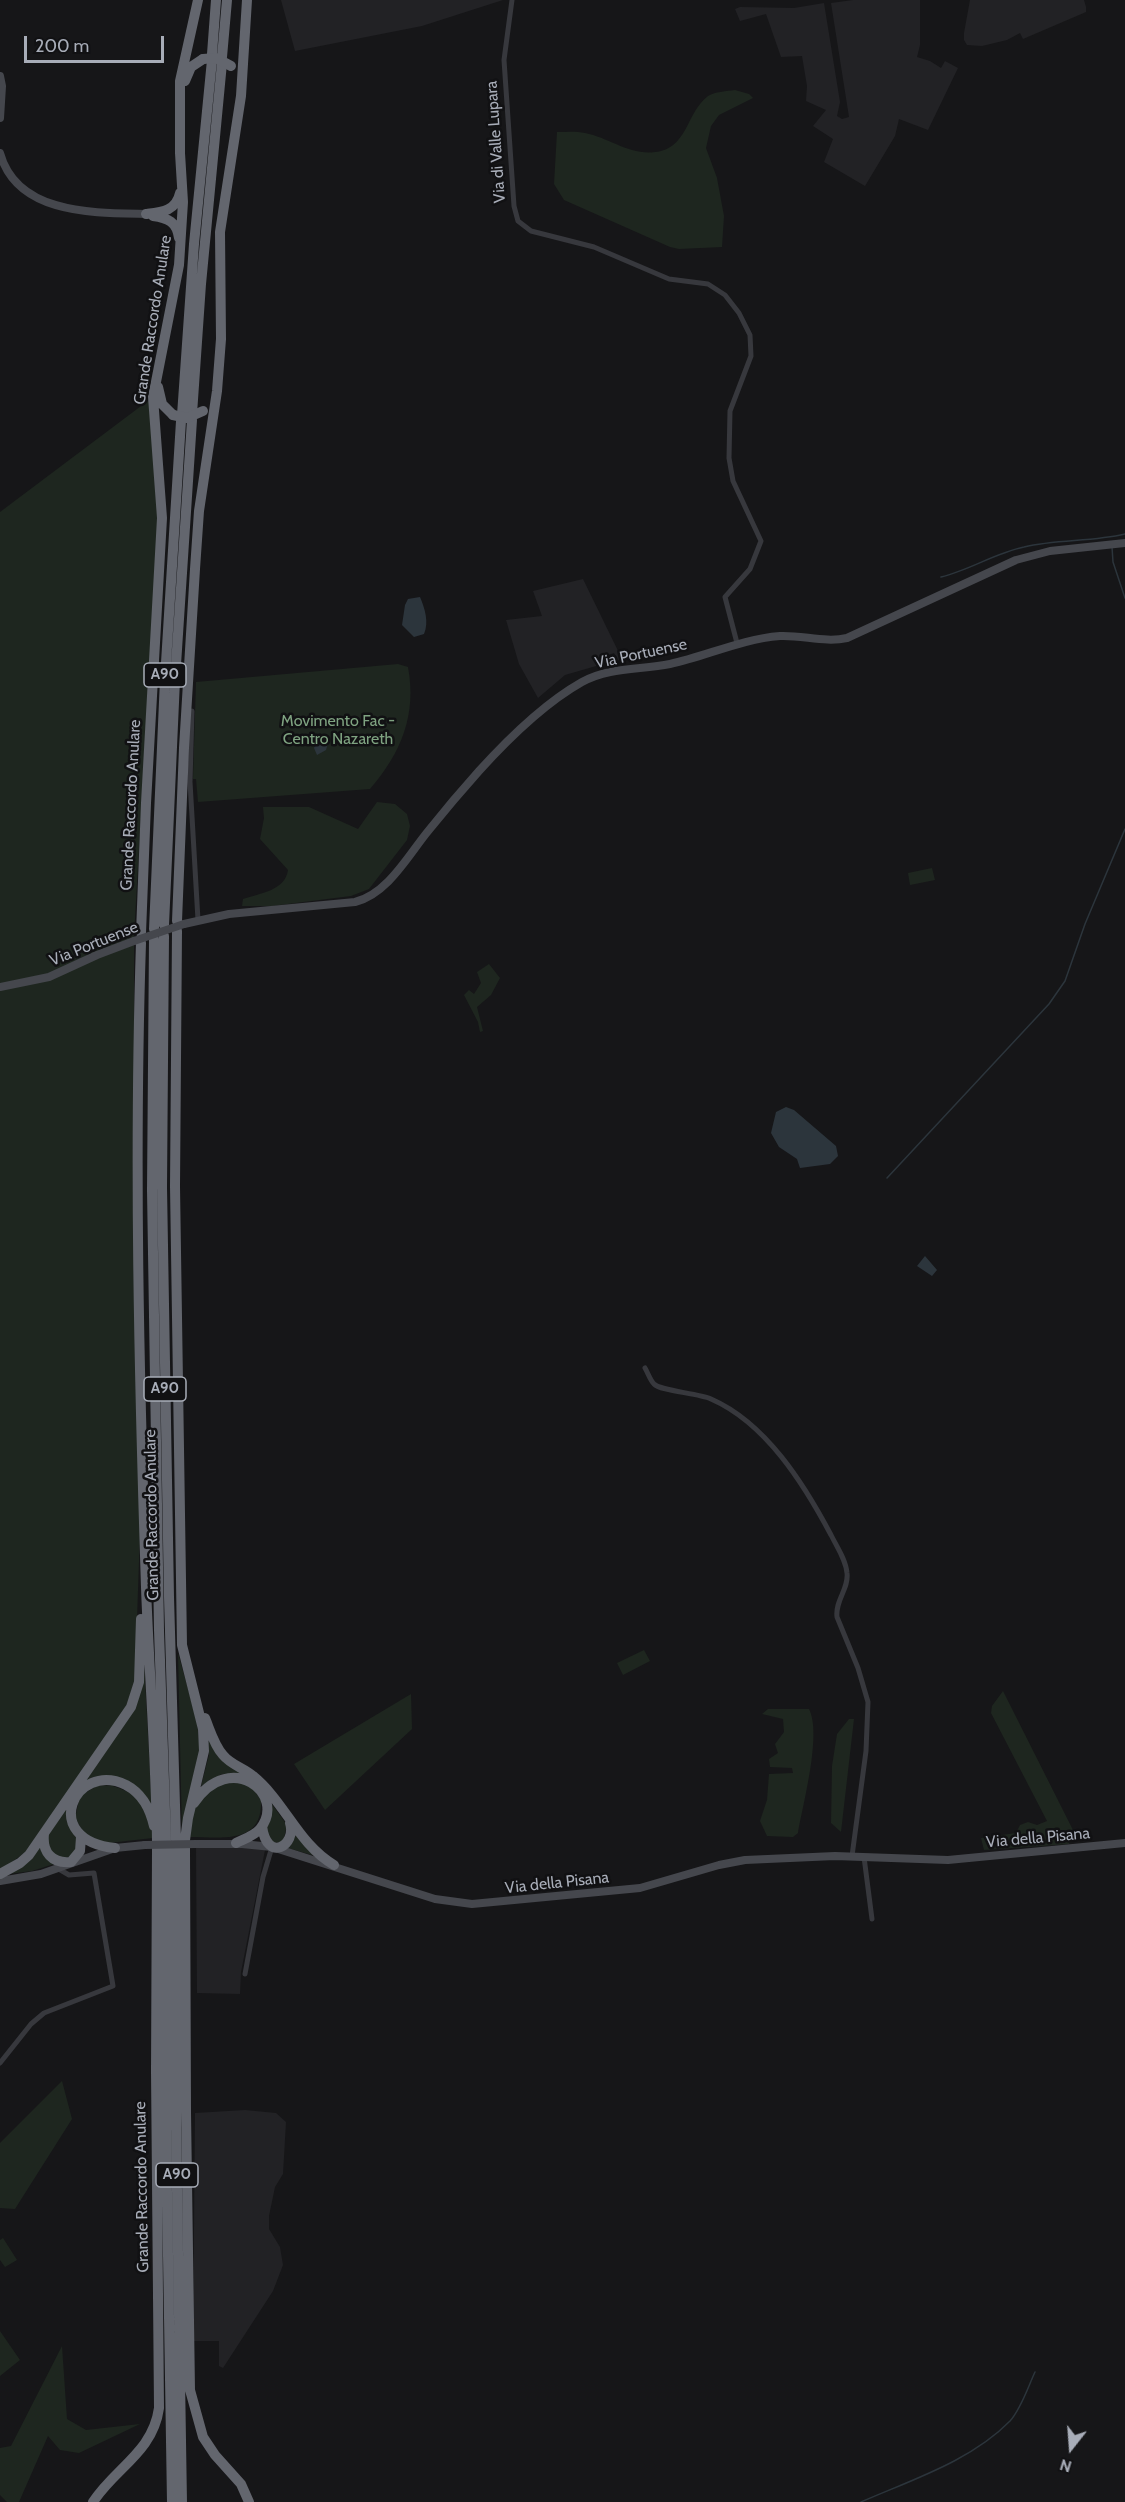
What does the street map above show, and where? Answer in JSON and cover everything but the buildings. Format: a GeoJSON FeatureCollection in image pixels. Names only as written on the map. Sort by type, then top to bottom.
{"type":"FeatureCollection","features":[{"type":"Feature","properties":{"kind":"highway","name":"Grande Raccordo Anulare"},"geometry":{"type":"LineString","coordinates":[[144,1514],[138,939],[162,518],[153,407],[159,356],[179,265],[183,219],[180,153],[181,75],[198,0]]}},
{"type":"Feature","properties":{"kind":"highway","name":"Grande Raccordo Anulare"},"geometry":{"type":"LineString","coordinates":[[182,2502],[159,932],[175,680],[187,416],[202,274],[217,60],[216,0]]}},
{"type":"Feature","properties":{"kind":"highway","name":"Grande Raccordo Anulare"},"geometry":{"type":"LineString","coordinates":[[217,60],[227,0]]}},
{"type":"Feature","properties":{"kind":"highway","name":"Grande Raccordo Anulare"},"geometry":{"type":"LineString","coordinates":[[93,2502],[103,2488],[146,2444],[156,2424],[160,2402],[156,2071],[172,1843],[190,1808],[204,1751],[202,1729],[184,1661],[182,1633],[176,1251],[179,925],[184,748],[199,511],[217,391],[220,232],[243,75],[247,0]]}},
{"type":"Feature","properties":{"kind":"highway"},"geometry":{"type":"LineString","coordinates":[[179,265],[184,243],[186,202],[184,81],[190,67],[217,60],[237,78],[238,110]]}},
{"type":"Feature","properties":{"kind":"highway"},"geometry":{"type":"LineString","coordinates":[[146,214],[169,210],[177,202],[180,190],[180,153]]}},
{"type":"Feature","properties":{"kind":"highway"},"geometry":{"type":"LineString","coordinates":[[146,214],[170,220],[177,227],[179,265]]}},
{"type":"Feature","properties":{"kind":"highway"},"geometry":{"type":"LineString","coordinates":[[159,356],[160,398],[165,408],[187,416],[213,393],[219,360]]}},
{"type":"Feature","properties":{"kind":"highway"},"geometry":{"type":"LineString","coordinates":[[144,1514],[158,1802],[172,1843]]}},
{"type":"Feature","properties":{"kind":"highway"},"geometry":{"type":"LineString","coordinates":[[0,1874],[25,1859],[44,1834],[120,1725],[136,1695],[139,1670],[144,1514]]}},
{"type":"Feature","properties":{"kind":"highway"},"geometry":{"type":"LineString","coordinates":[[184,1661],[220,1752],[229,1761],[253,1775],[316,1852],[334,1865]]}},
{"type":"Feature","properties":{"kind":"highway"},"geometry":{"type":"LineString","coordinates":[[190,1808],[211,1784],[231,1777],[240,1778],[257,1786],[264,1798],[266,1810],[262,1826],[265,1842],[272,1848],[283,1846],[289,1840],[292,1829],[288,1820]]}},
{"type":"Feature","properties":{"kind":"highway"},"geometry":{"type":"LineString","coordinates":[[44,1834],[44,1847],[50,1857],[60,1862],[71,1862],[81,1850],[81,1837],[72,1820],[74,1801],[85,1787],[104,1780],[120,1783],[140,1796],[172,1843]]}},
{"type":"Feature","properties":{"kind":"highway"},"geometry":{"type":"LineString","coordinates":[[236,1844],[254,1834],[262,1826]]}},
{"type":"Feature","properties":{"kind":"highway"},"geometry":{"type":"LineString","coordinates":[[81,1837],[93,1845],[115,1848]]}},
{"type":"Feature","properties":{"kind":"highway","name":"Grande Raccordo Anulare"},"geometry":{"type":"LineString","coordinates":[[172,1843],[166,2131],[172,2502]]}},
{"type":"Feature","properties":{"kind":"highway","name":"Grande Raccordo Anulare"},"geometry":{"type":"LineString","coordinates":[[172,1843],[186,2112],[190,2390],[203,2437],[215,2456],[241,2484],[249,2502]]}},
{"type":"Feature","properties":{"kind":"main road"},"geometry":{"type":"LineString","coordinates":[[0,76],[2,93],[0,118]]}},
{"type":"Feature","properties":{"kind":"main road"},"geometry":{"type":"LineString","coordinates":[[0,153],[4,165],[17,182],[37,197],[52,204],[87,212],[146,214]]}},
{"type":"Feature","properties":{"kind":"main road","name":"Via Portuense"},"geometry":{"type":"LineString","coordinates":[[0,987],[49,977],[138,939],[198,920],[219,915],[353,902],[363,899],[387,881],[445,810],[506,743],[575,686],[599,674],[675,663],[737,643],[784,636],[827,640],[847,638],[1016,560],[1050,551],[1125,543]]}},
{"type":"Feature","properties":{"kind":"main road","name":"Via della Pisana"},"geometry":{"type":"LineString","coordinates":[[0,1881],[38,1875],[115,1848],[172,1843],[236,1844],[272,1848],[334,1865],[431,1898],[477,1904],[640,1888],[739,1861],[852,1856],[948,1860],[1125,1843]]}},
{"type":"Feature","properties":{"kind":"street","name":"Via di Valle Lupara"},"geometry":{"type":"LineString","coordinates":[[512,0],[504,60],[514,206],[518,221],[528,230],[594,247],[669,279],[708,284],[725,295],[739,313],[750,335],[751,356],[730,411],[729,459],[733,481],[761,541],[750,569],[725,597],[737,643]]}},
{"type":"Feature","properties":{"kind":"street"},"geometry":{"type":"LineString","coordinates":[[192,711],[190,782],[198,920]]}},
{"type":"Feature","properties":{"kind":"street"},"geometry":{"type":"LineString","coordinates":[[645,1368],[654,1384],[659,1388],[710,1398],[731,1410],[760,1434],[796,1477],[821,1516],[842,1557],[848,1578],[837,1605],[837,1617],[864,1685],[868,1708],[866,1751],[852,1856]]}},
{"type":"Feature","properties":{"kind":"street"},"geometry":{"type":"LineString","coordinates":[[245,1974],[263,1877],[272,1848]]}},
{"type":"Feature","properties":{"kind":"street"},"geometry":{"type":"LineString","coordinates":[[864,1857],[872,1919]]}},
{"type":"Feature","properties":{"kind":"street"},"geometry":{"type":"LineString","coordinates":[[0,2063],[26,2030],[44,2013],[113,1986],[94,1873],[69,1875],[57,1868]]}},
{"type":"Feature","properties":{"kind":"shaded area"},"geometry":{"type":"Polygon","coordinates":[[[281,0],[503,0],[422,26],[295,51],[281,0]]]}},
{"type":"Feature","properties":{"kind":"shaded area"},"geometry":{"type":"Polygon","coordinates":[[[853,0],[920,0],[920,45],[917,57],[941,68],[945,61],[958,68],[928,130],[899,119],[895,136],[865,186],[824,162],[833,139],[813,126],[826,110],[806,101],[807,86],[802,56],[781,57],[766,14],[740,21],[735,9],[740,7],[794,8],[824,3],[840,102],[837,116],[842,119],[849,117],[831,3],[853,0]]]}},
{"type":"Feature","properties":{"kind":"shaded area"},"geometry":{"type":"Polygon","coordinates":[[[970,0],[1084,0],[1086,12],[1023,39],[1020,33],[1007,40],[982,46],[967,45],[964,33],[970,0]]]}},
{"type":"Feature","properties":{"kind":"shaded area"},"geometry":{"type":"Polygon","coordinates":[[[583,579],[622,659],[618,660],[614,653],[608,655],[610,662],[565,675],[538,698],[519,664],[506,620],[542,616],[533,591],[583,579]]]}},
{"type":"Feature","properties":{"kind":"shaded area"},"geometry":{"type":"Polygon","coordinates":[[[420,597],[425,611],[426,625],[424,634],[414,637],[402,625],[405,605],[408,599],[420,597]]]}},
{"type":"Feature","properties":{"kind":"shaded area"},"geometry":{"type":"Polygon","coordinates":[[[319,735],[325,735],[329,740],[326,750],[317,755],[314,748],[319,735]]]}},
{"type":"Feature","properties":{"kind":"shaded area"},"geometry":{"type":"Polygon","coordinates":[[[786,1107],[794,1110],[836,1146],[838,1156],[830,1164],[800,1168],[797,1159],[779,1147],[771,1133],[776,1112],[786,1107]]]}},
{"type":"Feature","properties":{"kind":"shaded area"},"geometry":{"type":"Polygon","coordinates":[[[925,1256],[937,1270],[932,1276],[917,1266],[925,1256]]]}},
{"type":"Feature","properties":{"kind":"shaded area"},"geometry":{"type":"Polygon","coordinates":[[[196,1847],[243,1847],[265,1850],[241,1972],[240,1994],[197,1993],[196,1847]]]}},
{"type":"Feature","properties":{"kind":"shaded area"},"geometry":{"type":"Polygon","coordinates":[[[245,2110],[276,2113],[286,2122],[283,2174],[275,2187],[269,2216],[269,2229],[280,2247],[283,2265],[273,2291],[223,2368],[219,2366],[219,2341],[193,2341],[195,2113],[245,2110]]]}},
{"type":"Feature","properties":{"kind":"green space"},"geometry":{"type":"Polygon","coordinates":[[[735,90],[749,94],[753,98],[719,115],[711,126],[706,148],[717,178],[724,216],[722,247],[679,249],[670,247],[564,200],[554,184],[557,132],[595,135],[641,152],[661,151],[677,142],[696,110],[708,96],[735,90]]]}},
{"type":"Feature","properties":{"kind":"green space"},"geometry":{"type":"Polygon","coordinates":[[[149,400],[158,519],[134,936],[134,1177],[140,1532],[135,1678],[125,1712],[28,1850],[0,1871],[0,512],[149,400]]]}},
{"type":"Feature","properties":{"kind":"green space","name":"Movimento Fac - Centro Nazareth"},"geometry":{"type":"Polygon","coordinates":[[[398,664],[408,667],[410,701],[408,717],[398,747],[370,789],[198,802],[196,779],[193,779],[196,682],[398,664]]]}},
{"type":"Feature","properties":{"kind":"green space"},"geometry":{"type":"Polygon","coordinates":[[[377,802],[395,804],[407,814],[410,826],[407,840],[369,889],[351,896],[272,906],[242,906],[243,899],[277,887],[286,877],[288,870],[260,839],[264,818],[263,807],[309,807],[358,829],[377,802]]]}},
{"type":"Feature","properties":{"kind":"green space"},"geometry":{"type":"Polygon","coordinates":[[[932,868],[935,880],[910,885],[908,873],[932,868]]]}},
{"type":"Feature","properties":{"kind":"green space"},"geometry":{"type":"Polygon","coordinates":[[[489,964],[500,978],[491,995],[477,1007],[483,1031],[480,1032],[478,1022],[464,995],[469,990],[474,994],[481,983],[477,972],[489,964]]]}},
{"type":"Feature","properties":{"kind":"green space"},"geometry":{"type":"Polygon","coordinates":[[[143,1643],[152,1809],[133,1786],[82,1785],[125,1722],[143,1643]]]}},
{"type":"Feature","properties":{"kind":"green space"},"geometry":{"type":"Polygon","coordinates":[[[644,1650],[650,1661],[623,1675],[617,1663],[644,1650]]]}},
{"type":"Feature","properties":{"kind":"green space"},"geometry":{"type":"Polygon","coordinates":[[[178,1653],[197,1721],[200,1751],[182,1834],[178,1653]]]}},
{"type":"Feature","properties":{"kind":"green space"},"geometry":{"type":"Polygon","coordinates":[[[1003,1691],[1074,1832],[1069,1844],[984,1850],[981,1838],[1016,1833],[1020,1825],[1028,1822],[1037,1825],[1047,1821],[991,1713],[992,1706],[1003,1691]]]}},
{"type":"Feature","properties":{"kind":"green space"},"geometry":{"type":"Polygon","coordinates":[[[411,1694],[412,1729],[325,1810],[294,1764],[411,1694]]]}},
{"type":"Feature","properties":{"kind":"green space"},"geometry":{"type":"Polygon","coordinates":[[[768,1709],[809,1709],[812,1720],[813,1752],[798,1833],[793,1837],[767,1836],[760,1821],[767,1800],[769,1774],[793,1773],[792,1768],[770,1767],[769,1759],[778,1753],[775,1744],[784,1732],[783,1719],[762,1714],[768,1709]]]}},
{"type":"Feature","properties":{"kind":"green space"},"geometry":{"type":"Polygon","coordinates":[[[849,1719],[854,1719],[841,1832],[831,1823],[832,1766],[837,1734],[849,1719]]]}},
{"type":"Feature","properties":{"kind":"green space"},"geometry":{"type":"Polygon","coordinates":[[[208,1737],[245,1775],[222,1774],[201,1786],[209,1755],[208,1737]]]}},
{"type":"Feature","properties":{"kind":"green space"},"geometry":{"type":"Polygon","coordinates":[[[230,1779],[251,1786],[261,1800],[260,1815],[255,1825],[238,1835],[190,1837],[195,1806],[203,1796],[230,1779]]]}},
{"type":"Feature","properties":{"kind":"green space"},"geometry":{"type":"Polygon","coordinates":[[[102,1783],[124,1790],[139,1800],[148,1815],[153,1838],[109,1843],[87,1838],[75,1818],[80,1796],[102,1783]]]}},
{"type":"Feature","properties":{"kind":"green space"},"geometry":{"type":"Polygon","coordinates":[[[266,1796],[287,1825],[283,1842],[267,1843],[266,1796]]]}},
{"type":"Feature","properties":{"kind":"green space"},"geometry":{"type":"Polygon","coordinates":[[[71,1800],[78,1846],[70,1857],[62,1858],[50,1853],[46,1836],[71,1800]]]}},
{"type":"Feature","properties":{"kind":"green space"},"geometry":{"type":"Polygon","coordinates":[[[293,1829],[316,1856],[284,1847],[293,1829]]]}},
{"type":"Feature","properties":{"kind":"green space"},"geometry":{"type":"Polygon","coordinates":[[[41,1843],[54,1864],[32,1871],[8,1874],[41,1843]]]}},
{"type":"Feature","properties":{"kind":"green space"},"geometry":{"type":"Polygon","coordinates":[[[62,2081],[72,2119],[15,2209],[0,2208],[0,2143],[62,2081]]]}},
{"type":"Feature","properties":{"kind":"green space"},"geometry":{"type":"Polygon","coordinates":[[[3,2238],[17,2260],[5,2267],[0,2260],[0,2240],[3,2238]]]}},
{"type":"Feature","properties":{"kind":"green space"},"geometry":{"type":"Polygon","coordinates":[[[0,2331],[20,2360],[0,2376],[0,2331]]]}},
{"type":"Feature","properties":{"kind":"green space"},"geometry":{"type":"Polygon","coordinates":[[[62,2346],[67,2419],[86,2430],[140,2424],[79,2453],[60,2450],[48,2436],[19,2502],[7,2502],[0,2495],[0,2448],[11,2446],[62,2346]]]}},
{"type":"Feature","properties":{"kind":"waterway"},"geometry":{"type":"LineString","coordinates":[[941,577],[1024,547],[1125,534]]}},
{"type":"Feature","properties":{"kind":"waterway"},"geometry":{"type":"LineString","coordinates":[[1112,547],[1113,562],[1125,598]]}},
{"type":"Feature","properties":{"kind":"waterway"},"geometry":{"type":"LineString","coordinates":[[887,1178],[1049,1004],[1065,981],[1085,924],[1125,829]]}},
{"type":"Feature","properties":{"kind":"waterway"},"geometry":{"type":"LineString","coordinates":[[861,2502],[940,2468],[994,2435],[1014,2416],[1035,2372]]}}]}
